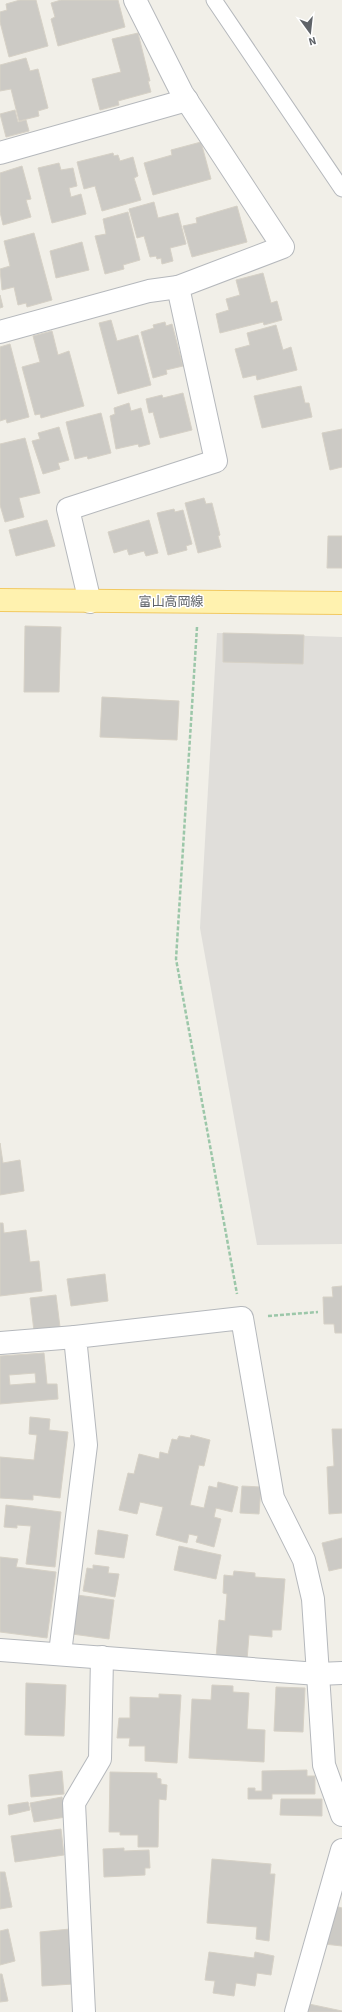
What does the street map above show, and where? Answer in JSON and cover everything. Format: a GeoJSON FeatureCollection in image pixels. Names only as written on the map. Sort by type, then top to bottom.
{"type":"FeatureCollection","features":[{"type":"Feature","properties":{"kind":"main road","name":"富山高岡線"},"geometry":{"type":"LineString","coordinates":[[0,600],[90,602],[200,601],[342,603]]}},
{"type":"Feature","properties":{"kind":"street"},"geometry":{"type":"LineString","coordinates":[[0,332],[149,291],[178,287],[283,247],[187,100],[134,0]]}},
{"type":"Feature","properties":{"kind":"street"},"geometry":{"type":"LineString","coordinates":[[0,153],[187,100]]}},
{"type":"Feature","properties":{"kind":"street"},"geometry":{"type":"LineString","coordinates":[[90,602],[68,509],[216,461],[178,287]]}},
{"type":"Feature","properties":{"kind":"street"},"geometry":{"type":"LineString","coordinates":[[0,1343],[75,1337],[242,1318],[273,1498],[304,1560],[313,1599],[324,1765],[342,1815]]}},
{"type":"Feature","properties":{"kind":"street"},"geometry":{"type":"LineString","coordinates":[[60,1653],[86,1445],[75,1337]]}},
{"type":"Feature","properties":{"kind":"street"},"geometry":{"type":"LineString","coordinates":[[0,1650],[60,1653],[318,1674],[342,1673]]}},
{"type":"Feature","properties":{"kind":"street"},"geometry":{"type":"LineString","coordinates":[[84,2012],[74,1802],[100,1759],[102,1657]]}},
{"type":"Feature","properties":{"kind":"street"},"geometry":{"type":"LineString","coordinates":[[296,2012],[342,1850]]}},
{"type":"Feature","properties":{"kind":"lane"},"geometry":{"type":"LineString","coordinates":[[214,0],[342,189]]}},
{"type":"Feature","properties":{"kind":"path"},"geometry":{"type":"LineString","coordinates":[[200,601],[176,959],[242,1318],[318,1312]]}},
{"type":"Feature","properties":{"kind":"shaded area"},"geometry":{"type":"Polygon","coordinates":[[[217,633],[342,637],[342,1244],[257,1245],[200,928],[217,633]]]}},
{"type":"Feature","properties":{"kind":"building"},"geometry":{"type":"Polygon","coordinates":[[[20,0],[36,0],[48,46],[9,57],[0,22],[0,12],[7,10],[6,4],[20,0]]]}},
{"type":"Feature","properties":{"kind":"building"},"geometry":{"type":"Polygon","coordinates":[[[61,0],[118,0],[125,27],[58,46],[51,19],[55,17],[51,3],[61,0]]]}},
{"type":"Feature","properties":{"kind":"building"},"geometry":{"type":"Polygon","coordinates":[[[138,33],[150,81],[148,81],[151,92],[118,101],[119,105],[100,110],[92,79],[121,72],[112,39],[138,33]]]}},
{"type":"Feature","properties":{"kind":"building"},"geometry":{"type":"Polygon","coordinates":[[[26,58],[30,71],[38,69],[48,108],[38,111],[39,116],[19,121],[11,89],[0,91],[0,65],[26,58]]]}},
{"type":"Feature","properties":{"kind":"building"},"geometry":{"type":"Polygon","coordinates":[[[15,110],[18,122],[26,120],[29,131],[6,137],[0,114],[15,110]]]}},
{"type":"Feature","properties":{"kind":"building"},"geometry":{"type":"Polygon","coordinates":[[[201,142],[211,179],[153,195],[144,163],[172,155],[171,150],[201,142]]]}},
{"type":"Feature","properties":{"kind":"building"},"geometry":{"type":"Polygon","coordinates":[[[113,153],[114,156],[118,155],[120,161],[133,157],[138,176],[134,178],[141,200],[102,211],[95,186],[84,189],[77,162],[113,153]]]}},
{"type":"Feature","properties":{"kind":"building"},"geometry":{"type":"Polygon","coordinates":[[[59,163],[61,170],[73,168],[77,186],[69,188],[71,197],[81,194],[86,214],[52,223],[38,168],[59,163]]]}},
{"type":"Feature","properties":{"kind":"building"},"geometry":{"type":"Polygon","coordinates":[[[22,166],[31,199],[26,200],[31,217],[3,225],[0,212],[0,173],[22,166]]]}},
{"type":"Feature","properties":{"kind":"building"},"geometry":{"type":"Polygon","coordinates":[[[154,202],[158,218],[178,213],[186,244],[170,248],[173,261],[162,264],[161,258],[157,259],[156,256],[150,257],[144,236],[137,238],[129,209],[154,202]]]}},
{"type":"Feature","properties":{"kind":"building"},"geometry":{"type":"Polygon","coordinates":[[[237,206],[247,242],[192,257],[183,226],[197,223],[196,218],[237,206]]]}},
{"type":"Feature","properties":{"kind":"building"},"geometry":{"type":"Polygon","coordinates":[[[128,212],[140,260],[123,265],[124,269],[105,274],[95,236],[106,234],[103,219],[128,212]]]}},
{"type":"Feature","properties":{"kind":"building"},"geometry":{"type":"Polygon","coordinates":[[[34,233],[52,300],[27,307],[26,303],[18,305],[14,287],[2,290],[0,269],[10,266],[4,241],[34,233]]]}},
{"type":"Feature","properties":{"kind":"building"},"geometry":{"type":"Polygon","coordinates":[[[82,242],[89,270],[56,278],[50,251],[82,242]]]}},
{"type":"Feature","properties":{"kind":"building"},"geometry":{"type":"Polygon","coordinates":[[[263,273],[271,303],[277,301],[282,320],[264,325],[263,322],[220,333],[216,314],[229,310],[226,299],[240,295],[236,280],[263,273]]]}},
{"type":"Feature","properties":{"kind":"building"},"geometry":{"type":"Polygon","coordinates":[[[0,295],[3,307],[0,308],[0,295]]]}},
{"type":"Feature","properties":{"kind":"building"},"geometry":{"type":"Polygon","coordinates":[[[111,320],[117,341],[138,335],[151,385],[118,394],[99,323],[111,320]]]}},
{"type":"Feature","properties":{"kind":"building"},"geometry":{"type":"Polygon","coordinates":[[[165,322],[166,326],[172,324],[183,366],[166,370],[167,374],[153,378],[141,332],[154,328],[153,325],[165,322]]]}},
{"type":"Feature","properties":{"kind":"building"},"geometry":{"type":"Polygon","coordinates":[[[276,325],[283,350],[291,347],[297,370],[257,380],[256,375],[243,378],[235,349],[250,345],[247,333],[276,325]]]}},
{"type":"Feature","properties":{"kind":"building"},"geometry":{"type":"Polygon","coordinates":[[[52,331],[58,355],[69,351],[84,406],[41,418],[40,414],[35,415],[22,367],[40,362],[33,336],[52,331]]]}},
{"type":"Feature","properties":{"kind":"building"},"geometry":{"type":"Polygon","coordinates":[[[10,344],[29,417],[7,423],[6,419],[0,421],[0,347],[10,344]]]}},
{"type":"Feature","properties":{"kind":"building"},"geometry":{"type":"Polygon","coordinates":[[[301,386],[305,403],[309,403],[312,417],[262,428],[254,396],[301,386]]]}},
{"type":"Feature","properties":{"kind":"building"},"geometry":{"type":"Polygon","coordinates":[[[183,393],[192,430],[160,438],[153,412],[149,413],[146,399],[162,395],[163,398],[183,393]]]}},
{"type":"Feature","properties":{"kind":"building"},"geometry":{"type":"Polygon","coordinates":[[[129,403],[131,411],[141,408],[150,444],[139,447],[138,444],[116,449],[110,416],[115,414],[114,408],[129,403]]]}},
{"type":"Feature","properties":{"kind":"building"},"geometry":{"type":"Polygon","coordinates":[[[101,413],[111,453],[88,459],[87,456],[75,459],[66,422],[101,413]]]}},
{"type":"Feature","properties":{"kind":"building"},"geometry":{"type":"Polygon","coordinates":[[[59,427],[69,460],[58,463],[60,469],[43,474],[32,441],[40,439],[38,433],[59,427]]]}},
{"type":"Feature","properties":{"kind":"building"},"geometry":{"type":"Polygon","coordinates":[[[342,429],[342,467],[330,470],[322,433],[342,429]]]}},
{"type":"Feature","properties":{"kind":"building"},"geometry":{"type":"Polygon","coordinates":[[[25,438],[40,493],[19,498],[24,517],[5,522],[0,505],[0,444],[25,438]]]}},
{"type":"Feature","properties":{"kind":"building"},"geometry":{"type":"Polygon","coordinates":[[[204,498],[206,504],[212,503],[220,535],[218,536],[221,547],[198,553],[185,503],[204,498]]]}},
{"type":"Feature","properties":{"kind":"building"},"geometry":{"type":"Polygon","coordinates":[[[174,509],[175,512],[183,510],[192,544],[186,546],[187,550],[168,555],[157,513],[174,509]]]}},
{"type":"Feature","properties":{"kind":"building"},"geometry":{"type":"Polygon","coordinates":[[[47,520],[55,546],[16,556],[9,530],[47,520]]]}},
{"type":"Feature","properties":{"kind":"building"},"geometry":{"type":"Polygon","coordinates":[[[149,520],[158,553],[146,556],[144,551],[129,555],[127,549],[114,553],[108,532],[149,520]]]}},
{"type":"Feature","properties":{"kind":"building"},"geometry":{"type":"Polygon","coordinates":[[[328,536],[342,536],[342,568],[327,568],[328,536]]]}},
{"type":"Feature","properties":{"kind":"building"},"geometry":{"type":"Polygon","coordinates":[[[25,626],[61,627],[59,692],[24,692],[25,626]]]}},
{"type":"Feature","properties":{"kind":"building"},"geometry":{"type":"Polygon","coordinates":[[[223,633],[304,635],[303,664],[223,662],[223,633]]]}},
{"type":"Feature","properties":{"kind":"building"},"geometry":{"type":"Polygon","coordinates":[[[102,697],[179,701],[177,740],[100,737],[102,697]]]}},
{"type":"Feature","properties":{"kind":"building"},"geometry":{"type":"Polygon","coordinates":[[[0,1143],[3,1163],[20,1160],[24,1191],[0,1195],[0,1143]]]}},
{"type":"Feature","properties":{"kind":"building"},"geometry":{"type":"Polygon","coordinates":[[[0,1223],[3,1223],[4,1233],[26,1230],[30,1262],[39,1261],[42,1291],[0,1296],[0,1223]]]}},
{"type":"Feature","properties":{"kind":"building"},"geometry":{"type":"Polygon","coordinates":[[[105,1274],[108,1301],[71,1306],[67,1279],[105,1274]]]}},
{"type":"Feature","properties":{"kind":"building"},"geometry":{"type":"Polygon","coordinates":[[[342,1286],[342,1333],[335,1333],[334,1324],[324,1324],[323,1297],[333,1297],[332,1287],[342,1286]]]}},
{"type":"Feature","properties":{"kind":"building"},"geometry":{"type":"Polygon","coordinates":[[[56,1295],[60,1327],[34,1331],[30,1298],[56,1295]]]}},
{"type":"Feature","properties":{"kind":"building"},"geometry":{"type":"Polygon","coordinates":[[[44,1353],[47,1384],[57,1384],[58,1399],[0,1404],[0,1356],[44,1353]],[[35,1373],[9,1375],[10,1385],[36,1383],[35,1373]]]}},
{"type":"Feature","properties":{"kind":"building"},"geometry":{"type":"Polygon","coordinates":[[[30,1417],[50,1419],[49,1430],[68,1432],[60,1498],[33,1495],[33,1500],[0,1498],[0,1457],[34,1460],[37,1435],[29,1434],[30,1417]]]}},
{"type":"Feature","properties":{"kind":"building"},"geometry":{"type":"Polygon","coordinates":[[[332,1429],[342,1429],[342,1513],[329,1514],[327,1467],[334,1466],[332,1429]]]}},
{"type":"Feature","properties":{"kind":"building"},"geometry":{"type":"Polygon","coordinates":[[[191,1435],[210,1440],[204,1466],[199,1465],[190,1505],[204,1508],[209,1486],[217,1488],[218,1482],[238,1487],[232,1512],[216,1508],[214,1517],[221,1519],[214,1547],[196,1542],[198,1536],[189,1534],[187,1543],[156,1535],[163,1507],[140,1502],[137,1514],[119,1510],[128,1473],[134,1474],[139,1454],[159,1459],[160,1452],[168,1454],[172,1439],[177,1440],[179,1436],[190,1438],[191,1435]]]}},
{"type":"Feature","properties":{"kind":"building"},"geometry":{"type":"Polygon","coordinates":[[[242,1486],[261,1487],[259,1514],[240,1513],[242,1486]]]}},
{"type":"Feature","properties":{"kind":"building"},"geometry":{"type":"Polygon","coordinates":[[[6,1505],[61,1512],[55,1567],[26,1564],[31,1526],[17,1525],[17,1528],[4,1527],[6,1505]]]}},
{"type":"Feature","properties":{"kind":"building"},"geometry":{"type":"Polygon","coordinates":[[[98,1530],[128,1535],[124,1558],[95,1554],[98,1530]]]}},
{"type":"Feature","properties":{"kind":"building"},"geometry":{"type":"Polygon","coordinates":[[[342,1538],[342,1568],[329,1571],[322,1543],[342,1538]]]}},
{"type":"Feature","properties":{"kind":"building"},"geometry":{"type":"Polygon","coordinates":[[[179,1546],[221,1555],[216,1579],[174,1570],[179,1546]]]}},
{"type":"Feature","properties":{"kind":"building"},"geometry":{"type":"Polygon","coordinates":[[[0,1557],[18,1559],[16,1567],[56,1572],[47,1638],[0,1632],[0,1557]]]}},
{"type":"Feature","properties":{"kind":"building"},"geometry":{"type":"Polygon","coordinates":[[[93,1565],[109,1567],[108,1573],[119,1574],[115,1597],[83,1591],[87,1568],[93,1569],[93,1565]]]}},
{"type":"Feature","properties":{"kind":"building"},"geometry":{"type":"Polygon","coordinates":[[[234,1571],[255,1573],[255,1577],[285,1579],[281,1630],[272,1630],[272,1637],[249,1635],[247,1660],[216,1658],[219,1620],[225,1621],[227,1594],[223,1593],[224,1575],[233,1576],[234,1571]]]}},
{"type":"Feature","properties":{"kind":"building"},"geometry":{"type":"Polygon","coordinates":[[[77,1595],[114,1600],[109,1639],[72,1634],[77,1595]]]}},
{"type":"Feature","properties":{"kind":"building"},"geometry":{"type":"Polygon","coordinates":[[[26,1683],[66,1685],[64,1736],[25,1735],[26,1683]]]}},
{"type":"Feature","properties":{"kind":"building"},"geometry":{"type":"Polygon","coordinates":[[[212,1685],[233,1686],[233,1692],[249,1693],[247,1729],[265,1730],[264,1762],[189,1758],[192,1699],[211,1700],[212,1685]]]}},
{"type":"Feature","properties":{"kind":"building"},"geometry":{"type":"Polygon","coordinates":[[[276,1687],[305,1688],[303,1732],[274,1731],[276,1687]]]}},
{"type":"Feature","properties":{"kind":"building"},"geometry":{"type":"Polygon","coordinates":[[[159,1694],[181,1695],[177,1763],[145,1761],[145,1746],[129,1746],[130,1738],[117,1738],[119,1718],[130,1718],[130,1697],[159,1698],[159,1694]]]}},
{"type":"Feature","properties":{"kind":"building"},"geometry":{"type":"Polygon","coordinates":[[[307,1770],[307,1776],[315,1776],[315,1794],[272,1794],[272,1799],[248,1799],[248,1788],[255,1788],[255,1791],[262,1791],[262,1771],[307,1770]]]}},
{"type":"Feature","properties":{"kind":"building"},"geometry":{"type":"Polygon","coordinates":[[[62,1771],[64,1794],[31,1797],[29,1775],[62,1771]]]}},
{"type":"Feature","properties":{"kind":"building"},"geometry":{"type":"Polygon","coordinates":[[[110,1772],[157,1773],[157,1778],[161,1779],[161,1784],[167,1785],[166,1800],[159,1799],[158,1847],[138,1847],[138,1835],[120,1835],[120,1832],[109,1832],[110,1772]]]}},
{"type":"Feature","properties":{"kind":"building"},"geometry":{"type":"Polygon","coordinates":[[[62,1797],[66,1817],[34,1822],[30,1803],[62,1797]]]}},
{"type":"Feature","properties":{"kind":"building"},"geometry":{"type":"Polygon","coordinates":[[[281,1799],[322,1799],[322,1816],[280,1815],[281,1799]]]}},
{"type":"Feature","properties":{"kind":"building"},"geometry":{"type":"Polygon","coordinates":[[[28,1802],[30,1810],[9,1815],[8,1805],[28,1802]]]}},
{"type":"Feature","properties":{"kind":"building"},"geometry":{"type":"Polygon","coordinates":[[[61,1829],[64,1855],[15,1862],[11,1836],[61,1829]]]}},
{"type":"Feature","properties":{"kind":"building"},"geometry":{"type":"Polygon","coordinates":[[[124,1848],[124,1851],[149,1850],[150,1868],[145,1868],[145,1875],[104,1877],[103,1849],[124,1848]]]}},
{"type":"Feature","properties":{"kind":"building"},"geometry":{"type":"Polygon","coordinates":[[[212,1859],[271,1864],[270,1874],[275,1874],[269,1941],[256,1939],[257,1927],[207,1923],[212,1859]]]}},
{"type":"Feature","properties":{"kind":"building"},"geometry":{"type":"Polygon","coordinates":[[[0,1872],[5,1872],[12,1907],[0,1909],[0,1872]]]}},
{"type":"Feature","properties":{"kind":"building"},"geometry":{"type":"Polygon","coordinates":[[[335,1906],[342,1908],[342,1946],[324,1944],[335,1906]]]}},
{"type":"Feature","properties":{"kind":"building"},"geometry":{"type":"Polygon","coordinates":[[[8,1929],[15,1961],[0,1965],[0,1931],[8,1929]]]}},
{"type":"Feature","properties":{"kind":"building"},"geometry":{"type":"Polygon","coordinates":[[[70,1929],[73,1984],[42,1986],[40,1932],[70,1929]]]}},
{"type":"Feature","properties":{"kind":"building"},"geometry":{"type":"Polygon","coordinates":[[[209,1952],[254,1958],[255,1952],[274,1956],[271,1975],[257,1973],[255,1986],[236,1983],[234,1996],[213,1993],[215,1981],[205,1980],[209,1952]]]}},
{"type":"Feature","properties":{"kind":"building"},"geometry":{"type":"Polygon","coordinates":[[[0,1974],[2,1974],[8,2001],[0,2002],[0,1974]]]}},
{"type":"Feature","properties":{"kind":"building"},"geometry":{"type":"Polygon","coordinates":[[[309,2004],[342,2011],[342,2012],[307,2012],[309,2004]]]}}]}
